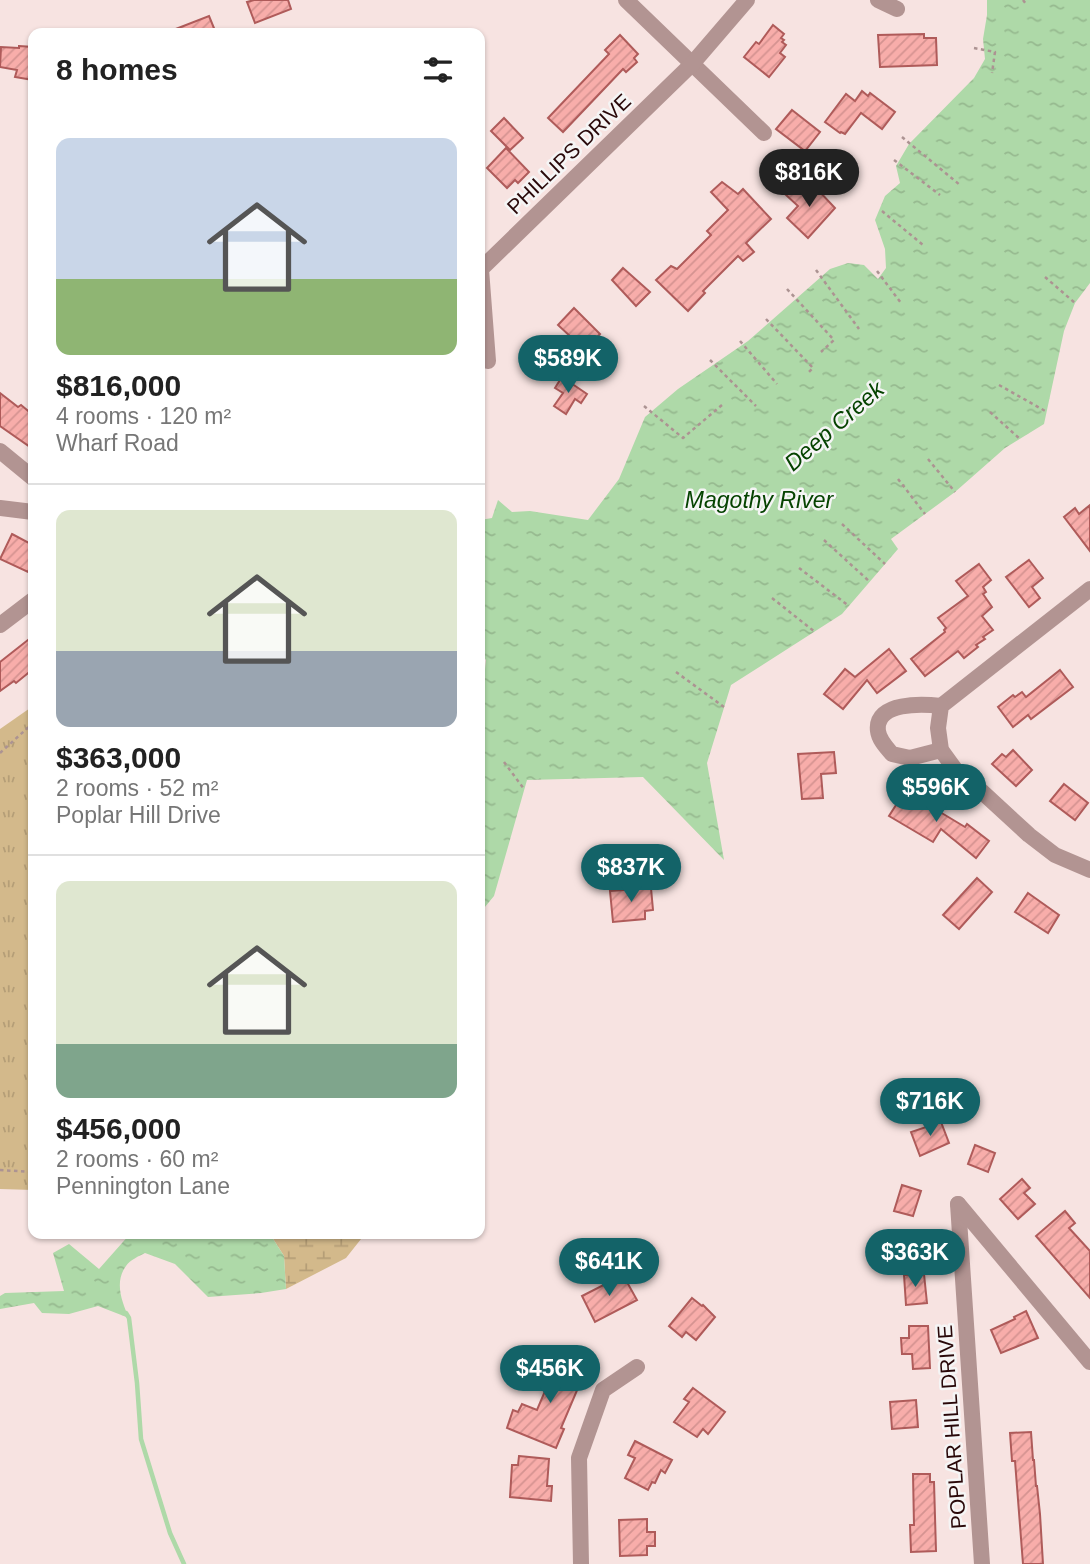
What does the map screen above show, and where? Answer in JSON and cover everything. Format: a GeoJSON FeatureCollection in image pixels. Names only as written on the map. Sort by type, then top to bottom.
{"type":"FeatureCollection","features":[{"type":"Feature","properties":{"kind":"street"},"geometry":{"type":"LineString","coordinates":[[626,0],[764,133]]}},
{"type":"Feature","properties":{"kind":"street","name":"PHILLIPS DRIVE"},"geometry":{"type":"LineString","coordinates":[[485,265],[692,64],[747,0]]}},
{"type":"Feature","properties":{"kind":"street"},"geometry":{"type":"LineString","coordinates":[[878,0],[897,9]]}},
{"type":"Feature","properties":{"kind":"street","name":"PHILLIPS DRIVE"},"geometry":{"type":"LineString","coordinates":[[485,322],[488,361]]}},
{"type":"Feature","properties":{"kind":"street"},"geometry":{"type":"LineString","coordinates":[[0,451],[28,474]]}},
{"type":"Feature","properties":{"kind":"street"},"geometry":{"type":"LineString","coordinates":[[0,508],[28,511]]}},
{"type":"Feature","properties":{"kind":"street"},"geometry":{"type":"LineString","coordinates":[[941,750],[911,758],[892,754],[878,730],[879,722],[884,714],[893,709],[914,704],[941,706],[1090,589]]}},
{"type":"Feature","properties":{"kind":"street"},"geometry":{"type":"LineString","coordinates":[[1,621],[28,603]]}},
{"type":"Feature","properties":{"kind":"street"},"geometry":{"type":"LineString","coordinates":[[941,706],[938,727],[941,750],[957,772],[1055,855],[1090,870]]}},
{"type":"Feature","properties":{"kind":"street","name":"POPLAR HILL DRIVE"},"geometry":{"type":"LineString","coordinates":[[982,1564],[958,1204],[1090,1362]]}},
{"type":"Feature","properties":{"kind":"street"},"geometry":{"type":"LineString","coordinates":[[581,1564],[579,1458],[603,1390],[637,1367]]}},
{"type":"Feature","properties":{"kind":"path"},"geometry":{"type":"LineString","coordinates":[[1024,0],[1027,4]]}},
{"type":"Feature","properties":{"kind":"path"},"geometry":{"type":"LineString","coordinates":[[974,48],[995,52],[992,74]]}},
{"type":"Feature","properties":{"kind":"path"},"geometry":{"type":"LineString","coordinates":[[902,137],[960,185]]}},
{"type":"Feature","properties":{"kind":"path"},"geometry":{"type":"LineString","coordinates":[[894,160],[940,195]]}},
{"type":"Feature","properties":{"kind":"path"},"geometry":{"type":"LineString","coordinates":[[882,211],[923,245]]}},
{"type":"Feature","properties":{"kind":"path"},"geometry":{"type":"LineString","coordinates":[[816,270],[859,329]]}},
{"type":"Feature","properties":{"kind":"path"},"geometry":{"type":"LineString","coordinates":[[877,271],[901,303]]}},
{"type":"Feature","properties":{"kind":"path"},"geometry":{"type":"LineString","coordinates":[[1045,277],[1074,303]]}},
{"type":"Feature","properties":{"kind":"path"},"geometry":{"type":"LineString","coordinates":[[787,289],[834,340],[821,352]]}},
{"type":"Feature","properties":{"kind":"path"},"geometry":{"type":"LineString","coordinates":[[766,319],[813,368],[807,374]]}},
{"type":"Feature","properties":{"kind":"path"},"geometry":{"type":"LineString","coordinates":[[740,341],[777,384]]}},
{"type":"Feature","properties":{"kind":"path"},"geometry":{"type":"LineString","coordinates":[[710,360],[756,406]]}},
{"type":"Feature","properties":{"kind":"path"},"geometry":{"type":"LineString","coordinates":[[999,385],[1047,412]]}},
{"type":"Feature","properties":{"kind":"path"},"geometry":{"type":"LineString","coordinates":[[645,406],[683,438],[722,405]]}},
{"type":"Feature","properties":{"kind":"path"},"geometry":{"type":"LineString","coordinates":[[990,412],[1020,439]]}},
{"type":"Feature","properties":{"kind":"path"},"geometry":{"type":"LineString","coordinates":[[928,459],[955,492]]}},
{"type":"Feature","properties":{"kind":"path"},"geometry":{"type":"LineString","coordinates":[[898,479],[925,514]]}},
{"type":"Feature","properties":{"kind":"path"},"geometry":{"type":"LineString","coordinates":[[842,524],[886,564]]}},
{"type":"Feature","properties":{"kind":"path"},"geometry":{"type":"LineString","coordinates":[[824,540],[870,582]]}},
{"type":"Feature","properties":{"kind":"path"},"geometry":{"type":"LineString","coordinates":[[799,568],[849,606]]}},
{"type":"Feature","properties":{"kind":"path"},"geometry":{"type":"LineString","coordinates":[[772,598],[814,632]]}},
{"type":"Feature","properties":{"kind":"path"},"geometry":{"type":"LineString","coordinates":[[676,672],[724,707]]}},
{"type":"Feature","properties":{"kind":"path"},"geometry":{"type":"LineString","coordinates":[[0,753],[28,728]]}},
{"type":"Feature","properties":{"kind":"path"},"geometry":{"type":"LineString","coordinates":[[504,762],[524,789]]}},
{"type":"Feature","properties":{"kind":"path"},"geometry":{"type":"LineString","coordinates":[[0,1170],[28,1172]]}},
{"type":"Feature","properties":{"kind":"green space"},"geometry":{"type":"Polygon","coordinates":[[[28,709],[28,1190],[0,1189],[0,729],[28,709]]]}},
{"type":"Feature","properties":{"kind":"green space"},"geometry":{"type":"Polygon","coordinates":[[[273,1239],[361,1239],[346,1258],[286,1289],[284,1256],[273,1239]]]}},
{"type":"Feature","properties":{"kind":"water","name":"Magothy River"},"geometry":{"type":"Polygon","coordinates":[[[987,0],[1090,0],[1090,283],[1075,303],[1064,331],[1044,424],[1005,448],[955,492],[891,539],[898,549],[842,614],[731,685],[707,763],[724,860],[643,777],[527,780],[494,896],[485,907],[485,519],[492,518],[498,500],[512,512],[530,511],[588,520],[619,479],[645,417],[678,389],[748,341],[830,269],[848,263],[864,265],[878,279],[886,268],[885,249],[875,220],[885,196],[900,183],[896,166],[909,144],[974,78],[985,59],[983,39],[987,0]]]}},
{"type":"Feature","properties":{"kind":"water"},"geometry":{"type":"Polygon","coordinates":[[[126,1239],[273,1239],[284,1256],[286,1289],[208,1297],[175,1264],[145,1253],[128,1264],[120,1279],[122,1299],[129,1318],[98,1306],[69,1314],[42,1313],[34,1303],[0,1309],[0,1296],[5,1293],[64,1291],[53,1253],[69,1244],[99,1269],[126,1239]]]}},
{"type":"Feature","properties":{"kind":"building"},"geometry":{"type":"Polygon","coordinates":[[[288,0],[291,9],[255,23],[247,2],[288,0]]]}},
{"type":"Feature","properties":{"kind":"building"},"geometry":{"type":"Polygon","coordinates":[[[209,16],[214,28],[178,28],[209,16]]]}},
{"type":"Feature","properties":{"kind":"building"},"geometry":{"type":"Polygon","coordinates":[[[773,25],[784,34],[781,38],[786,45],[780,53],[785,57],[769,77],[744,57],[756,42],[759,44],[773,25]]]}},
{"type":"Feature","properties":{"kind":"building"},"geometry":{"type":"Polygon","coordinates":[[[924,34],[924,38],[936,38],[937,65],[880,67],[878,35],[924,34]]]}},
{"type":"Feature","properties":{"kind":"building"},"geometry":{"type":"Polygon","coordinates":[[[620,35],[638,54],[634,58],[637,62],[626,72],[623,69],[563,132],[548,118],[609,54],[605,50],[620,35]]]}},
{"type":"Feature","properties":{"kind":"building"},"geometry":{"type":"Polygon","coordinates":[[[1,47],[28,47],[28,79],[15,77],[17,70],[0,67],[1,47]]]}},
{"type":"Feature","properties":{"kind":"building"},"geometry":{"type":"Polygon","coordinates":[[[862,91],[868,96],[870,93],[895,112],[882,129],[861,113],[845,134],[825,122],[846,94],[855,101],[862,91]]]}},
{"type":"Feature","properties":{"kind":"building"},"geometry":{"type":"Polygon","coordinates":[[[792,110],[820,132],[805,151],[776,129],[792,110]]]}},
{"type":"Feature","properties":{"kind":"building"},"geometry":{"type":"Polygon","coordinates":[[[504,118],[523,138],[510,150],[491,131],[504,118]]]}},
{"type":"Feature","properties":{"kind":"building"},"geometry":{"type":"Polygon","coordinates":[[[506,148],[529,172],[518,183],[515,180],[507,188],[487,168],[506,148]]]}},
{"type":"Feature","properties":{"kind":"building"},"geometry":{"type":"Polygon","coordinates":[[[722,182],[738,194],[743,189],[771,219],[746,243],[754,252],[743,261],[738,256],[703,291],[705,293],[688,311],[656,280],[671,266],[677,269],[711,235],[707,231],[728,210],[711,192],[722,182]]]}},
{"type":"Feature","properties":{"kind":"building"},"geometry":{"type":"Polygon","coordinates":[[[798,183],[806,190],[818,190],[835,208],[808,238],[787,218],[798,206],[786,195],[798,183]]]}},
{"type":"Feature","properties":{"kind":"building"},"geometry":{"type":"Polygon","coordinates":[[[623,268],[650,292],[636,306],[612,280],[623,268]]]}},
{"type":"Feature","properties":{"kind":"building"},"geometry":{"type":"Polygon","coordinates":[[[574,308],[600,334],[585,350],[558,325],[574,308]]]}},
{"type":"Feature","properties":{"kind":"building"},"geometry":{"type":"Polygon","coordinates":[[[562,377],[587,394],[581,403],[575,399],[566,414],[554,406],[563,393],[555,388],[562,377]]]}},
{"type":"Feature","properties":{"kind":"building"},"geometry":{"type":"Polygon","coordinates":[[[0,393],[18,407],[21,405],[28,411],[28,446],[0,426],[0,393]]]}},
{"type":"Feature","properties":{"kind":"building"},"geometry":{"type":"Polygon","coordinates":[[[1090,505],[1090,551],[1064,517],[1075,508],[1079,514],[1090,505]]]}},
{"type":"Feature","properties":{"kind":"building"},"geometry":{"type":"Polygon","coordinates":[[[12,534],[28,542],[28,572],[0,559],[12,534]]]}},
{"type":"Feature","properties":{"kind":"building"},"geometry":{"type":"Polygon","coordinates":[[[1029,560],[1043,578],[1032,587],[1040,598],[1029,607],[1006,577],[1029,560]]]}},
{"type":"Feature","properties":{"kind":"building"},"geometry":{"type":"Polygon","coordinates":[[[979,564],[991,580],[983,587],[986,592],[983,594],[992,607],[982,616],[993,630],[964,658],[958,651],[925,676],[911,659],[945,632],[946,628],[938,618],[968,596],[956,581],[979,564]]]}},
{"type":"Feature","properties":{"kind":"building"},"geometry":{"type":"Polygon","coordinates":[[[28,640],[28,673],[0,691],[0,662],[28,640]]]}},
{"type":"Feature","properties":{"kind":"building"},"geometry":{"type":"Polygon","coordinates":[[[889,649],[906,671],[877,693],[867,680],[843,709],[824,694],[845,669],[855,677],[889,649]]]}},
{"type":"Feature","properties":{"kind":"building"},"geometry":{"type":"Polygon","coordinates":[[[1060,670],[1073,687],[1031,719],[1028,715],[1013,727],[998,707],[1013,695],[1015,697],[1022,692],[1026,697],[1060,670]]]}},
{"type":"Feature","properties":{"kind":"building"},"geometry":{"type":"Polygon","coordinates":[[[1013,750],[1032,770],[1016,786],[992,764],[1002,754],[1006,757],[1013,750]]]}},
{"type":"Feature","properties":{"kind":"building"},"geometry":{"type":"Polygon","coordinates":[[[834,752],[836,773],[821,774],[823,798],[802,799],[798,754],[834,752]]]}},
{"type":"Feature","properties":{"kind":"building"},"geometry":{"type":"Polygon","coordinates":[[[1064,784],[1088,803],[1075,820],[1050,801],[1064,784]]]}},
{"type":"Feature","properties":{"kind":"building"},"geometry":{"type":"Polygon","coordinates":[[[905,791],[965,827],[967,824],[989,841],[976,858],[941,829],[933,842],[889,816],[905,791]]]}},
{"type":"Feature","properties":{"kind":"building"},"geometry":{"type":"Polygon","coordinates":[[[977,878],[992,892],[959,929],[943,915],[977,878]]]}},
{"type":"Feature","properties":{"kind":"building"},"geometry":{"type":"Polygon","coordinates":[[[651,888],[653,910],[645,911],[645,919],[613,922],[610,891],[651,888]]]}},
{"type":"Feature","properties":{"kind":"building"},"geometry":{"type":"Polygon","coordinates":[[[1028,893],[1059,915],[1048,933],[1015,912],[1028,893]]]}},
{"type":"Feature","properties":{"kind":"building"},"geometry":{"type":"Polygon","coordinates":[[[941,1122],[949,1143],[920,1156],[911,1132],[941,1122]]]}},
{"type":"Feature","properties":{"kind":"building"},"geometry":{"type":"Polygon","coordinates":[[[975,1145],[995,1153],[988,1172],[968,1164],[975,1145]]]}},
{"type":"Feature","properties":{"kind":"building"},"geometry":{"type":"Polygon","coordinates":[[[1022,1179],[1030,1188],[1024,1193],[1035,1204],[1018,1219],[1000,1199],[1022,1179]]]}},
{"type":"Feature","properties":{"kind":"building"},"geometry":{"type":"Polygon","coordinates":[[[902,1185],[921,1191],[913,1216],[894,1211],[902,1185]]]}},
{"type":"Feature","properties":{"kind":"building"},"geometry":{"type":"Polygon","coordinates":[[[1065,1211],[1075,1223],[1069,1228],[1090,1251],[1090,1298],[1036,1236],[1065,1211]]]}},
{"type":"Feature","properties":{"kind":"building"},"geometry":{"type":"Polygon","coordinates":[[[924,1274],[927,1303],[906,1305],[904,1275],[924,1274]]]}},
{"type":"Feature","properties":{"kind":"building"},"geometry":{"type":"Polygon","coordinates":[[[623,1275],[637,1300],[595,1322],[582,1296],[623,1275]]]}},
{"type":"Feature","properties":{"kind":"building"},"geometry":{"type":"Polygon","coordinates":[[[692,1298],[715,1317],[696,1340],[686,1332],[682,1337],[669,1326],[692,1298]]]}},
{"type":"Feature","properties":{"kind":"building"},"geometry":{"type":"Polygon","coordinates":[[[1026,1311],[1038,1338],[1001,1353],[991,1330],[1026,1311]]]}},
{"type":"Feature","properties":{"kind":"building"},"geometry":{"type":"Polygon","coordinates":[[[909,1326],[928,1326],[930,1368],[913,1369],[912,1354],[902,1354],[901,1338],[909,1338],[909,1326]]]}},
{"type":"Feature","properties":{"kind":"building"},"geometry":{"type":"Polygon","coordinates":[[[560,1356],[584,1366],[556,1448],[507,1428],[513,1410],[518,1412],[522,1404],[537,1410],[551,1377],[544,1374],[549,1363],[556,1366],[560,1356]]]}},
{"type":"Feature","properties":{"kind":"building"},"geometry":{"type":"Polygon","coordinates":[[[693,1388],[725,1412],[708,1434],[703,1429],[697,1437],[674,1422],[689,1402],[684,1399],[693,1388]]]}},
{"type":"Feature","properties":{"kind":"building"},"geometry":{"type":"Polygon","coordinates":[[[916,1400],[918,1427],[892,1429],[890,1402],[916,1400]]]}},
{"type":"Feature","properties":{"kind":"building"},"geometry":{"type":"Polygon","coordinates":[[[1031,1432],[1043,1564],[1023,1564],[1015,1461],[1012,1461],[1010,1433],[1031,1432]]]}},
{"type":"Feature","properties":{"kind":"building"},"geometry":{"type":"Polygon","coordinates":[[[635,1441],[672,1460],[665,1473],[661,1470],[648,1490],[625,1478],[635,1458],[628,1455],[635,1441]]]}},
{"type":"Feature","properties":{"kind":"building"},"geometry":{"type":"Polygon","coordinates":[[[519,1456],[549,1459],[547,1486],[552,1486],[551,1501],[510,1497],[512,1465],[518,1465],[519,1456]]]}},
{"type":"Feature","properties":{"kind":"building"},"geometry":{"type":"Polygon","coordinates":[[[913,1474],[930,1474],[930,1482],[934,1482],[936,1551],[911,1552],[910,1525],[914,1525],[913,1474]]]}},
{"type":"Feature","properties":{"kind":"building"},"geometry":{"type":"Polygon","coordinates":[[[647,1519],[647,1532],[655,1532],[655,1546],[647,1546],[647,1555],[620,1556],[619,1520],[647,1519]]]}},
{"type":"Feature","properties":{"kind":"waterway","name":"Deep Creek"},"geometry":{"type":"LineString","coordinates":[[126,1313],[129,1318],[137,1383],[141,1439],[170,1533],[184,1564]]}}]}
